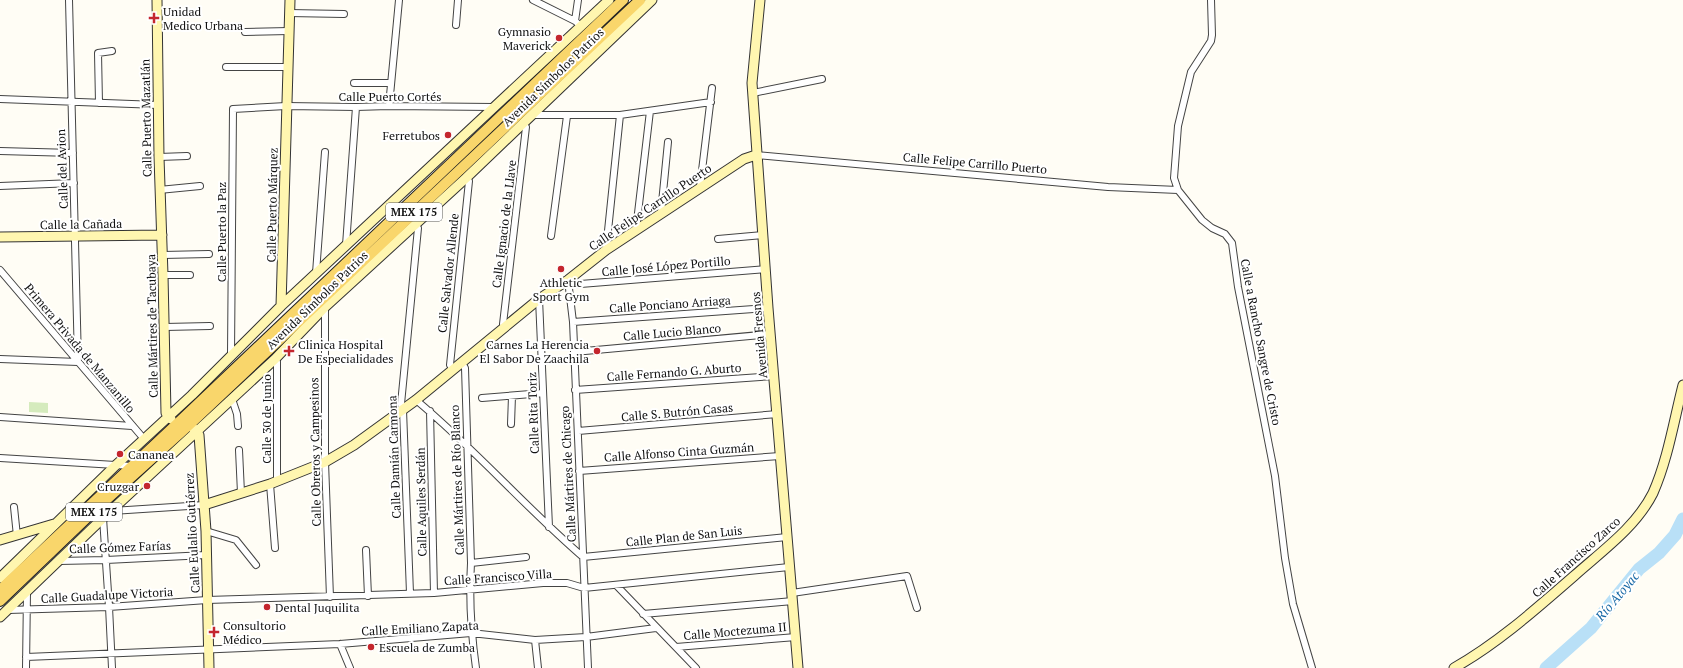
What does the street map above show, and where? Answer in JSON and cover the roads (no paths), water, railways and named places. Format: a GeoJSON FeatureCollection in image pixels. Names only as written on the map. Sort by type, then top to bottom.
{"type":"FeatureCollection","features":[{"type":"Feature","properties":{"kind":"main road","name":"Avenida Símbolos Patrios"},"geometry":{"type":"LineString","coordinates":[[0,590],[623,0]]}},
{"type":"Feature","properties":{"kind":"main road","name":"Avenida Símbolos Patrios"},"geometry":{"type":"LineString","coordinates":[[0,601],[142,466],[193,428],[640,0]]}},
{"type":"Feature","properties":{"kind":"street","name":"Calle del Avion"},"geometry":{"type":"LineString","coordinates":[[69,0],[78,362]]}},
{"type":"Feature","properties":{"kind":"street","name":"Calle Puerto Mazatlán"},"geometry":{"type":"LineString","coordinates":[[157,0],[158,156],[162,236]]}},
{"type":"Feature","properties":{"kind":"street","name":"Calle Puerto Márquez"},"geometry":{"type":"LineString","coordinates":[[281,306],[290,0]]}},
{"type":"Feature","properties":{"kind":"street"},"geometry":{"type":"LineString","coordinates":[[389,106],[400,0]]}},
{"type":"Feature","properties":{"kind":"street"},"geometry":{"type":"LineString","coordinates":[[456,25],[458,0]]}},
{"type":"Feature","properties":{"kind":"street"},"geometry":{"type":"LineString","coordinates":[[533,0],[578,24],[578,0]]}},
{"type":"Feature","properties":{"kind":"street","name":"Avenida Símbolos Patrios"},"geometry":{"type":"LineString","coordinates":[[0,578],[116,465],[192,395],[281,306],[493,107],[578,24],[609,0]]}},
{"type":"Feature","properties":{"kind":"street","name":"Avenida Símbolos Patrios"},"geometry":{"type":"LineString","coordinates":[[0,617],[112,511],[193,428],[232,399],[275,359],[325,307],[416,225],[652,0]]}},
{"type":"Feature","properties":{"kind":"street","name":"Avenida Fresnos"},"geometry":{"type":"LineString","coordinates":[[760,0],[752,93],[798,668]]}},
{"type":"Feature","properties":{"kind":"street","name":"Calle a Rancho Sangre de Cristo"},"geometry":{"type":"LineString","coordinates":[[1210,0],[1212,35],[1192,72],[1178,126],[1174,178],[1178,190],[1202,220],[1212,228],[1225,234],[1232,243],[1238,287],[1275,476],[1285,558],[1293,604],[1312,668]]}},
{"type":"Feature","properties":{"kind":"street"},"geometry":{"type":"LineString","coordinates":[[289,14],[344,14]]}},
{"type":"Feature","properties":{"kind":"street"},"geometry":{"type":"LineString","coordinates":[[245,32],[289,31]]}},
{"type":"Feature","properties":{"kind":"street"},"geometry":{"type":"LineString","coordinates":[[99,103],[98,53],[112,51]]}},
{"type":"Feature","properties":{"kind":"street"},"geometry":{"type":"LineString","coordinates":[[226,67],[288,67]]}},
{"type":"Feature","properties":{"kind":"street"},"geometry":{"type":"LineString","coordinates":[[752,93],[822,79]]}},
{"type":"Feature","properties":{"kind":"street"},"geometry":{"type":"LineString","coordinates":[[354,83],[391,83]]}},
{"type":"Feature","properties":{"kind":"street"},"geometry":{"type":"LineString","coordinates":[[700,187],[712,88]]}},
{"type":"Feature","properties":{"kind":"street"},"geometry":{"type":"LineString","coordinates":[[0,99],[158,105]]}},
{"type":"Feature","properties":{"kind":"street"},"geometry":{"type":"LineString","coordinates":[[532,115],[620,115],[711,102]]}},
{"type":"Feature","properties":{"kind":"street","name":"Calle Puerto Cortés"},"geometry":{"type":"LineString","coordinates":[[233,109],[286,106],[493,107]]}},
{"type":"Feature","properties":{"kind":"street"},"geometry":{"type":"LineString","coordinates":[[346,246],[356,107]]}},
{"type":"Feature","properties":{"kind":"street","name":"Calle Puerto la Paz"},"geometry":{"type":"LineString","coordinates":[[231,355],[233,109]]}},
{"type":"Feature","properties":{"kind":"street"},"geometry":{"type":"LineString","coordinates":[[636,230],[650,111]]}},
{"type":"Feature","properties":{"kind":"street"},"geometry":{"type":"LineString","coordinates":[[606,250],[620,115]]}},
{"type":"Feature","properties":{"kind":"street"},"geometry":{"type":"LineString","coordinates":[[551,236],[566,116]]}},
{"type":"Feature","properties":{"kind":"street","name":"Calle Ignacio de la Llave"},"geometry":{"type":"LineString","coordinates":[[505,327],[503,324],[526,127],[523,124]]}},
{"type":"Feature","properties":{"kind":"street"},"geometry":{"type":"LineString","coordinates":[[661,213],[668,142]]}},
{"type":"Feature","properties":{"kind":"street"},"geometry":{"type":"LineString","coordinates":[[0,151],[73,153]]}},
{"type":"Feature","properties":{"kind":"street"},"geometry":{"type":"LineString","coordinates":[[316,273],[325,152]]}},
{"type":"Feature","properties":{"kind":"street","name":"Calle Felipe Carrillo Puerto"},"geometry":{"type":"LineString","coordinates":[[204,505],[274,482],[324,462],[354,444],[416,400],[539,299],[568,282],[606,250],[744,159],[756,155],[1100,186],[1178,190]]}},
{"type":"Feature","properties":{"kind":"street"},"geometry":{"type":"LineString","coordinates":[[158,156],[187,156]]}},
{"type":"Feature","properties":{"kind":"street","name":"Calle Salvador Allende"},"geometry":{"type":"LineString","coordinates":[[453,370],[450,365],[469,181],[466,178]]}},
{"type":"Feature","properties":{"kind":"street"},"geometry":{"type":"LineString","coordinates":[[0,186],[74,184]]}},
{"type":"Feature","properties":{"kind":"street"},"geometry":{"type":"LineString","coordinates":[[159,190],[200,186]]}},
{"type":"Feature","properties":{"kind":"street","name":"Calle Damián Carmona"},"geometry":{"type":"LineString","coordinates":[[410,593],[403,410],[401,404],[418,228],[416,225]]}},
{"type":"Feature","properties":{"kind":"street"},"geometry":{"type":"LineString","coordinates":[[718,239],[763,235]]}},
{"type":"Feature","properties":{"kind":"street","name":"Calle la Cañada"},"geometry":{"type":"LineString","coordinates":[[0,237],[162,236]]}},
{"type":"Feature","properties":{"kind":"street","name":"Calle Mártires de Tacubaya"},"geometry":{"type":"LineString","coordinates":[[162,236],[166,413],[168,416]]}},
{"type":"Feature","properties":{"kind":"street"},"geometry":{"type":"LineString","coordinates":[[163,255],[209,254]]}},
{"type":"Feature","properties":{"kind":"street","name":"Primera Privada de Manzanillo"},"geometry":{"type":"LineString","coordinates":[[0,270],[144,439]]}},
{"type":"Feature","properties":{"kind":"street","name":"Calle José López Portillo"},"geometry":{"type":"LineString","coordinates":[[568,282],[766,270]]}},
{"type":"Feature","properties":{"kind":"street"},"geometry":{"type":"LineString","coordinates":[[163,275],[190,275]]}},
{"type":"Feature","properties":{"kind":"street","name":"Calle Mártires de Chicago"},"geometry":{"type":"LineString","coordinates":[[568,282],[573,322],[578,431],[578,471],[588,668]]}},
{"type":"Feature","properties":{"kind":"street","name":"Calle Rita Toriz"},"geometry":{"type":"LineString","coordinates":[[539,299],[549,527]]}},
{"type":"Feature","properties":{"kind":"street","name":"Calle Obreros y Campesinos"},"geometry":{"type":"LineString","coordinates":[[325,307],[324,462],[330,597]]}},
{"type":"Feature","properties":{"kind":"street","name":"Calle Ponciano Arriaga"},"geometry":{"type":"LineString","coordinates":[[573,322],[768,308]]}},
{"type":"Feature","properties":{"kind":"street"},"geometry":{"type":"LineString","coordinates":[[165,327],[210,326]]}},
{"type":"Feature","properties":{"kind":"street","name":"Calle Lucio Blanco"},"geometry":{"type":"LineString","coordinates":[[574,352],[771,334]]}},
{"type":"Feature","properties":{"kind":"street"},"geometry":{"type":"LineString","coordinates":[[0,359],[78,362]]}},
{"type":"Feature","properties":{"kind":"street","name":"Calle 30 de Junio"},"geometry":{"type":"LineString","coordinates":[[275,359],[278,362],[274,482],[275,548]]}},
{"type":"Feature","properties":{"kind":"street","name":"Calle Mártires de Río Blanco"},"geometry":{"type":"LineString","coordinates":[[462,363],[465,368],[471,563],[471,633],[476,668]]}},
{"type":"Feature","properties":{"kind":"street","name":"Calle Fernando G. Aburto"},"geometry":{"type":"LineString","coordinates":[[575,390],[774,376]]}},
{"type":"Feature","properties":{"kind":"street","name":"Calle Francisco Zarco"},"geometry":{"type":"LineString","coordinates":[[1454,668],[1492,644],[1522,620],[1616,539],[1636,519],[1652,493],[1665,457],[1683,385]]}},
{"type":"Feature","properties":{"kind":"street"},"geometry":{"type":"LineString","coordinates":[[482,398],[543,393]]}},
{"type":"Feature","properties":{"kind":"street"},"geometry":{"type":"LineString","coordinates":[[192,395],[199,402]]}},
{"type":"Feature","properties":{"kind":"street"},"geometry":{"type":"LineString","coordinates":[[512,396],[512,424]]}},
{"type":"Feature","properties":{"kind":"street"},"geometry":{"type":"LineString","coordinates":[[232,399],[237,414],[238,426]]}},
{"type":"Feature","properties":{"kind":"street"},"geometry":{"type":"LineString","coordinates":[[416,400],[467,445],[549,527],[583,557]]}},
{"type":"Feature","properties":{"kind":"street","name":"Calle Aquiles Serdán"},"geometry":{"type":"LineString","coordinates":[[430,411],[434,592]]}},
{"type":"Feature","properties":{"kind":"street","name":"Calle S. Butrón Casas"},"geometry":{"type":"LineString","coordinates":[[578,431],[778,414]]}},
{"type":"Feature","properties":{"kind":"street"},"geometry":{"type":"LineString","coordinates":[[168,416],[177,424],[193,428]]}},
{"type":"Feature","properties":{"kind":"street"},"geometry":{"type":"LineString","coordinates":[[0,417],[132,426]]}},
{"type":"Feature","properties":{"kind":"street","name":"Calle Eulalio Gutiérrez"},"geometry":{"type":"LineString","coordinates":[[193,428],[199,435],[206,532],[209,668]]}},
{"type":"Feature","properties":{"kind":"street"},"geometry":{"type":"LineString","coordinates":[[238,450],[241,493]]}},
{"type":"Feature","properties":{"kind":"street","name":"Calle Alfonso Cinta Guzmán"},"geometry":{"type":"LineString","coordinates":[[578,471],[780,456]]}},
{"type":"Feature","properties":{"kind":"street"},"geometry":{"type":"LineString","coordinates":[[0,458],[142,466]]}},
{"type":"Feature","properties":{"kind":"street"},"geometry":{"type":"LineString","coordinates":[[97,508],[112,511],[204,505]]}},
{"type":"Feature","properties":{"kind":"street"},"geometry":{"type":"LineString","coordinates":[[14,507],[17,536]]}},
{"type":"Feature","properties":{"kind":"street"},"geometry":{"type":"LineString","coordinates":[[0,540],[78,516]]}},
{"type":"Feature","properties":{"kind":"street"},"geometry":{"type":"LineString","coordinates":[[103,518],[110,607],[110,654],[112,668]]}},
{"type":"Feature","properties":{"kind":"street"},"geometry":{"type":"LineString","coordinates":[[206,532],[236,540],[256,564]]}},
{"type":"Feature","properties":{"kind":"street","name":"Calle Plan de San Luis"},"geometry":{"type":"LineString","coordinates":[[583,557],[787,537]]}},
{"type":"Feature","properties":{"kind":"street"},"geometry":{"type":"LineString","coordinates":[[366,550],[368,596]]}},
{"type":"Feature","properties":{"kind":"street","name":"Calle Gómez Farías"},"geometry":{"type":"LineString","coordinates":[[59,561],[206,555]]}},
{"type":"Feature","properties":{"kind":"street"},"geometry":{"type":"LineString","coordinates":[[471,563],[526,557]]}},
{"type":"Feature","properties":{"kind":"street","name":"Calle Francisco Villa"},"geometry":{"type":"LineString","coordinates":[[207,600],[368,596],[567,583],[584,588],[789,567]]}},
{"type":"Feature","properties":{"kind":"street"},"geometry":{"type":"LineString","coordinates":[[643,614],[793,597],[907,576],[917,608]]}},
{"type":"Feature","properties":{"kind":"street"},"geometry":{"type":"LineString","coordinates":[[616,585],[696,668]]}},
{"type":"Feature","properties":{"kind":"street"},"geometry":{"type":"LineString","coordinates":[[26,668],[27,592]]}},
{"type":"Feature","properties":{"kind":"street","name":"Calle Guadalupe Victoria"},"geometry":{"type":"LineString","coordinates":[[8,610],[110,607],[207,600]]}},
{"type":"Feature","properties":{"kind":"street","name":"Calle Emiliano Zapata"},"geometry":{"type":"LineString","coordinates":[[26,657],[340,644],[471,633],[535,640],[586,637],[656,628]]}},
{"type":"Feature","properties":{"kind":"street","name":"Calle Moctezuma II"},"geometry":{"type":"LineString","coordinates":[[676,647],[796,637]]}},
{"type":"Feature","properties":{"kind":"street"},"geometry":{"type":"LineString","coordinates":[[535,640],[538,668]]}},
{"type":"Feature","properties":{"kind":"street"},"geometry":{"type":"LineString","coordinates":[[340,644],[350,668]]}},
{"type":"Feature","properties":{"kind":"waterway","name":"Río Atoyac"},"geometry":{"type":"LineString","coordinates":[[1546,668],[1591,628],[1639,569],[1659,553],[1675,535],[1683,519]]}},
{"type":"Feature","properties":{"kind":"place","name":"Unidad Medico Urbana"},"geometry":{"type":"Point","coordinates":[154,18]}},
{"type":"Feature","properties":{"kind":"place","name":"Gymnasio Maverick"},"geometry":{"type":"Point","coordinates":[559,38]}},
{"type":"Feature","properties":{"kind":"place","name":"Ferretubos"},"geometry":{"type":"Point","coordinates":[448,135]}},
{"type":"Feature","properties":{"kind":"place","name":"Athletic Sport Gym"},"geometry":{"type":"Point","coordinates":[561,269]}},
{"type":"Feature","properties":{"kind":"place","name":"Clinica Hospital De Especialidades"},"geometry":{"type":"Point","coordinates":[289,351]}},
{"type":"Feature","properties":{"kind":"place","name":"Carnes La Herencia El Sabor De Zaachila"},"geometry":{"type":"Point","coordinates":[597,351]}},
{"type":"Feature","properties":{"kind":"place","name":"Cananea"},"geometry":{"type":"Point","coordinates":[120,454]}},
{"type":"Feature","properties":{"kind":"place","name":"Cruzgar"},"geometry":{"type":"Point","coordinates":[147,486]}},
{"type":"Feature","properties":{"kind":"place","name":"Dental Juquilita"},"geometry":{"type":"Point","coordinates":[267,607]}},
{"type":"Feature","properties":{"kind":"place","name":"Consultorio Médico"},"geometry":{"type":"Point","coordinates":[214,632]}},
{"type":"Feature","properties":{"kind":"place","name":"Escuela de Zumba"},"geometry":{"type":"Point","coordinates":[371,647]}}]}
